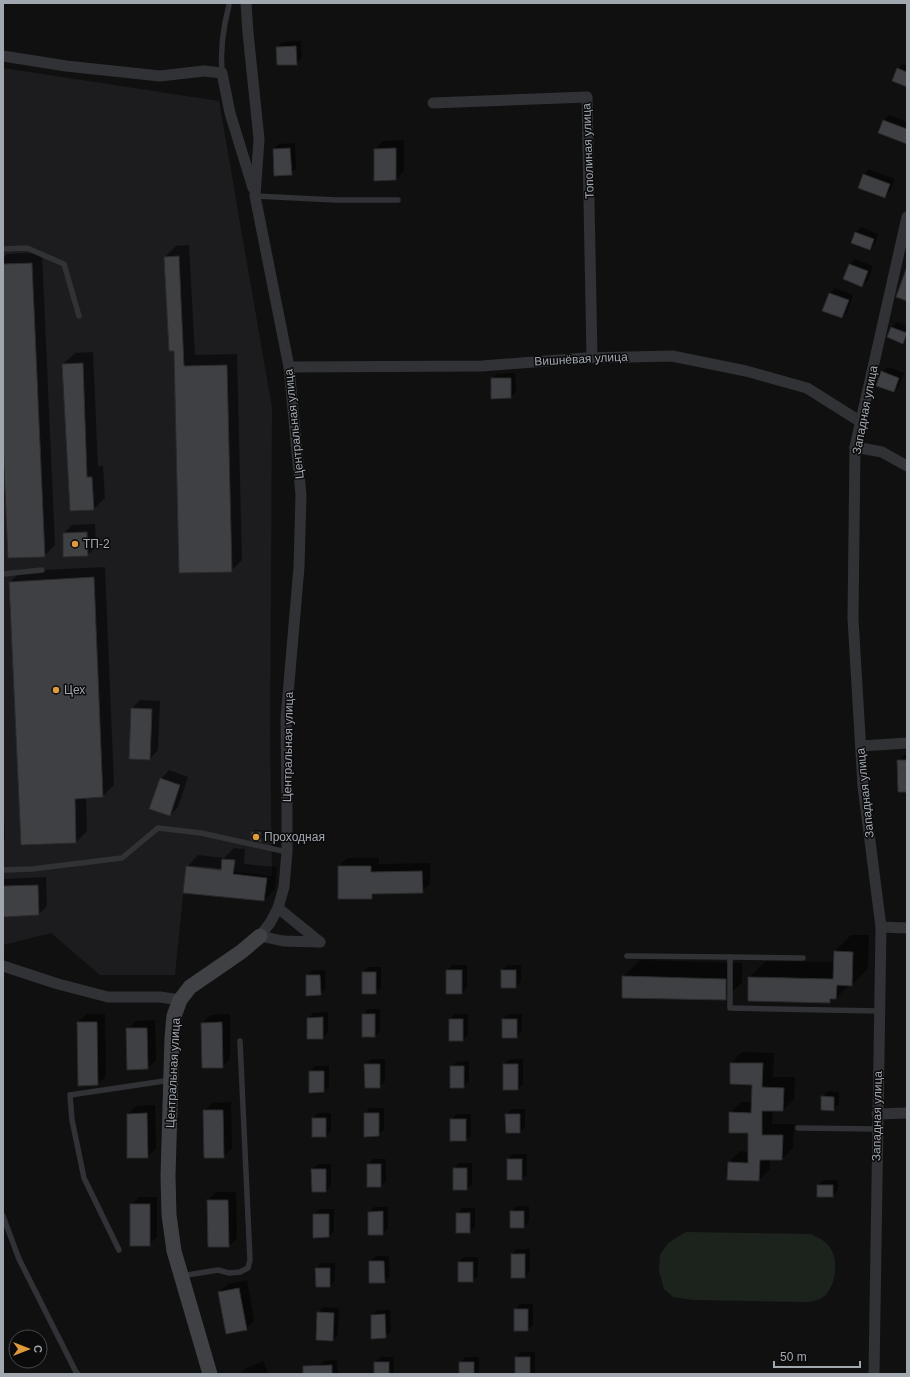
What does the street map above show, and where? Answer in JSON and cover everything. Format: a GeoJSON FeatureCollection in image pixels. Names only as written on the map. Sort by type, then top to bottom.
{"type":"FeatureCollection","features":[{"type":"Feature","properties":{"kind":"street","name":"Центральная улица"},"geometry":{"type":"LineString","coordinates":[[210,1374],[174,1251],[170,1215],[168,1176],[174,1016],[180,1000],[190,987],[241,952],[260,936],[270,923],[278,908],[284,887],[287,852],[286,718],[299,567],[301,495],[289,367],[256,196],[259,139],[246,3]]}},
{"type":"Feature","properties":{"kind":"street"},"geometry":{"type":"LineString","coordinates":[[3,56],[66,66],[160,76],[204,71],[222,73],[230,113],[256,196]]}},
{"type":"Feature","properties":{"kind":"street","name":"Тополиная улица"},"geometry":{"type":"LineString","coordinates":[[433,103],[587,97],[592,357]]}},
{"type":"Feature","properties":{"kind":"street","name":"Западная улица"},"geometry":{"type":"LineString","coordinates":[[874,1374],[881,927],[863,786],[853,619],[855,447],[907,217]]}},
{"type":"Feature","properties":{"kind":"street","name":"Вишнёвая улица"},"geometry":{"type":"LineString","coordinates":[[289,367],[482,366],[592,357],[672,356],[746,371],[807,388],[861,422]]}},
{"type":"Feature","properties":{"kind":"street"},"geometry":{"type":"LineString","coordinates":[[855,447],[882,452],[907,466]]}},
{"type":"Feature","properties":{"kind":"street"},"geometry":{"type":"LineString","coordinates":[[861,746],[907,743]]}},
{"type":"Feature","properties":{"kind":"street"},"geometry":{"type":"LineString","coordinates":[[260,936],[283,941],[320,942],[278,908]]}},
{"type":"Feature","properties":{"kind":"street"},"geometry":{"type":"LineString","coordinates":[[881,927],[907,928]]}},
{"type":"Feature","properties":{"kind":"street"},"geometry":{"type":"LineString","coordinates":[[3,966],[58,984],[108,997],[160,997],[180,1000]]}},
{"type":"Feature","properties":{"kind":"street"},"geometry":{"type":"LineString","coordinates":[[877,1114],[907,1113]]}},
{"type":"Feature","properties":{"kind":"lane"},"geometry":{"type":"LineString","coordinates":[[222,73],[220,56],[224,26],[229,5]]}},
{"type":"Feature","properties":{"kind":"lane"},"geometry":{"type":"LineString","coordinates":[[256,196],[336,200],[398,200]]}},
{"type":"Feature","properties":{"kind":"lane"},"geometry":{"type":"LineString","coordinates":[[3,248],[27,248],[64,264],[80,316]]}},
{"type":"Feature","properties":{"kind":"lane"},"geometry":{"type":"LineString","coordinates":[[3,574],[42,570]]}},
{"type":"Feature","properties":{"kind":"lane"},"geometry":{"type":"LineString","coordinates":[[3,870],[32,869],[122,858],[158,828],[201,833],[287,852]]}},
{"type":"Feature","properties":{"kind":"lane"},"geometry":{"type":"LineString","coordinates":[[627,956],[803,958]]}},
{"type":"Feature","properties":{"kind":"lane"},"geometry":{"type":"LineString","coordinates":[[730,957],[730,1008],[879,1011]]}},
{"type":"Feature","properties":{"kind":"lane"},"geometry":{"type":"LineString","coordinates":[[181,1276],[218,1270],[229,1273],[240,1272],[248,1268],[250,1260],[240,1041]]}},
{"type":"Feature","properties":{"kind":"lane"},"geometry":{"type":"LineString","coordinates":[[119,1250],[84,1178],[72,1120],[70,1095],[171,1080]]}},
{"type":"Feature","properties":{"kind":"lane"},"geometry":{"type":"LineString","coordinates":[[798,1128],[877,1129]]}},
{"type":"Feature","properties":{"kind":"lane"},"geometry":{"type":"LineString","coordinates":[[3,1216],[19,1259],[78,1374]]}},
{"type":"Feature","properties":{"kind":"shaded area"},"geometry":{"type":"Polygon","coordinates":[[[3,68],[219,101],[272,408],[270,740],[272,876],[186,866],[175,975],[100,975],[51,933],[3,945],[3,68]]]}},
{"type":"Feature","properties":{"kind":"shaded area"},"geometry":{"type":"Polygon","coordinates":[[[686,1232],[810,1234],[824,1241],[832,1251],[835,1267],[833,1283],[824,1296],[818,1300],[808,1302],[693,1300],[673,1297],[664,1289],[659,1271],[660,1255],[668,1243],[686,1232]]]}},
{"type":"Feature","properties":{"kind":"building"},"geometry":{"type":"Polygon","coordinates":[[[296,46],[297,65],[277,65],[276,47],[296,46]]]}},
{"type":"Feature","properties":{"kind":"building"},"geometry":{"type":"Polygon","coordinates":[[[897,68],[907,72],[907,87],[892,81],[897,68]]]}},
{"type":"Feature","properties":{"kind":"building"},"geometry":{"type":"Polygon","coordinates":[[[883,120],[907,129],[907,144],[878,133],[883,120]]]}},
{"type":"Feature","properties":{"kind":"building"},"geometry":{"type":"Polygon","coordinates":[[[290,148],[292,175],[274,176],[273,149],[290,148]]]}},
{"type":"Feature","properties":{"kind":"building"},"geometry":{"type":"Polygon","coordinates":[[[396,148],[396,180],[374,181],[374,149],[396,148]]]}},
{"type":"Feature","properties":{"kind":"building"},"geometry":{"type":"Polygon","coordinates":[[[863,174],[890,184],[885,198],[858,188],[863,174]]]}},
{"type":"Feature","properties":{"kind":"building"},"geometry":{"type":"Polygon","coordinates":[[[855,232],[874,239],[870,250],[851,243],[855,232]]]}},
{"type":"Feature","properties":{"kind":"building"},"geometry":{"type":"Polygon","coordinates":[[[179,256],[184,366],[227,365],[232,572],[179,573],[174,351],[169,351],[164,257],[179,256]]]}},
{"type":"Feature","properties":{"kind":"building"},"geometry":{"type":"Polygon","coordinates":[[[32,263],[45,557],[8,558],[3,445],[3,264],[32,263]]]}},
{"type":"Feature","properties":{"kind":"building"},"geometry":{"type":"Polygon","coordinates":[[[849,264],[868,271],[862,287],[843,279],[849,264]]]}},
{"type":"Feature","properties":{"kind":"building"},"geometry":{"type":"Polygon","coordinates":[[[907,269],[907,301],[896,297],[907,269]]]}},
{"type":"Feature","properties":{"kind":"building"},"geometry":{"type":"Polygon","coordinates":[[[829,293],[849,300],[842,318],[822,311],[829,293]]]}},
{"type":"Feature","properties":{"kind":"building"},"geometry":{"type":"Polygon","coordinates":[[[891,327],[907,333],[903,344],[887,337],[891,327]]]}},
{"type":"Feature","properties":{"kind":"building"},"geometry":{"type":"Polygon","coordinates":[[[83,363],[87,477],[92,477],[94,510],[70,511],[62,364],[83,363]]]}},
{"type":"Feature","properties":{"kind":"building"},"geometry":{"type":"Polygon","coordinates":[[[881,371],[899,378],[894,392],[876,386],[881,371]]]}},
{"type":"Feature","properties":{"kind":"building"},"geometry":{"type":"Polygon","coordinates":[[[491,378],[511,378],[511,398],[491,399],[491,378]]]}},
{"type":"Feature","properties":{"kind":"building","name":"ТП-2"},"geometry":{"type":"Polygon","coordinates":[[[87,532],[88,556],[63,557],[63,533],[87,532]]]}},
{"type":"Feature","properties":{"kind":"building","name":"Цех"},"geometry":{"type":"Polygon","coordinates":[[[94,577],[103,797],[75,799],[76,843],[21,845],[9,582],[94,577]]]}},
{"type":"Feature","properties":{"kind":"building"},"geometry":{"type":"Polygon","coordinates":[[[131,708],[152,709],[150,760],[129,759],[131,708]]]}},
{"type":"Feature","properties":{"kind":"building"},"geometry":{"type":"Polygon","coordinates":[[[897,760],[907,760],[907,792],[898,792],[897,760]]]}},
{"type":"Feature","properties":{"kind":"building"},"geometry":{"type":"Polygon","coordinates":[[[160,778],[180,785],[170,816],[149,809],[160,778]]]}},
{"type":"Feature","properties":{"kind":"building","name":"Проходная"},"geometry":{"type":"Polygon","coordinates":[[[251,832],[261,832],[261,842],[251,840],[251,832]]]}},
{"type":"Feature","properties":{"kind":"building"},"geometry":{"type":"Polygon","coordinates":[[[222,859],[235,860],[233,874],[267,878],[264,901],[183,893],[186,866],[221,870],[222,859]]]}},
{"type":"Feature","properties":{"kind":"building"},"geometry":{"type":"Polygon","coordinates":[[[338,866],[371,866],[371,872],[422,871],[423,893],[372,894],[372,899],[338,899],[338,866]]]}},
{"type":"Feature","properties":{"kind":"building"},"geometry":{"type":"Polygon","coordinates":[[[38,885],[39,915],[3,917],[3,886],[38,885]]]}},
{"type":"Feature","properties":{"kind":"building"},"geometry":{"type":"Polygon","coordinates":[[[834,951],[853,952],[852,986],[837,985],[836,999],[830,999],[830,1003],[748,1001],[748,977],[833,979],[834,951]]]}},
{"type":"Feature","properties":{"kind":"building"},"geometry":{"type":"Polygon","coordinates":[[[446,970],[462,970],[462,994],[446,994],[446,970]]]}},
{"type":"Feature","properties":{"kind":"building"},"geometry":{"type":"Polygon","coordinates":[[[501,970],[516,970],[516,988],[501,988],[501,970]]]}},
{"type":"Feature","properties":{"kind":"building"},"geometry":{"type":"Polygon","coordinates":[[[362,972],[376,972],[376,994],[362,994],[362,972]]]}},
{"type":"Feature","properties":{"kind":"building"},"geometry":{"type":"Polygon","coordinates":[[[306,975],[320,975],[321,995],[306,996],[306,975]]]}},
{"type":"Feature","properties":{"kind":"building"},"geometry":{"type":"Polygon","coordinates":[[[622,976],[726,979],[726,1000],[622,998],[622,976]]]}},
{"type":"Feature","properties":{"kind":"building"},"geometry":{"type":"Polygon","coordinates":[[[362,1014],[375,1014],[375,1037],[362,1037],[362,1014]]]}},
{"type":"Feature","properties":{"kind":"building"},"geometry":{"type":"Polygon","coordinates":[[[323,1017],[323,1039],[307,1039],[307,1018],[323,1017]]]}},
{"type":"Feature","properties":{"kind":"building"},"geometry":{"type":"Polygon","coordinates":[[[449,1019],[463,1019],[463,1041],[449,1041],[449,1019]]]}},
{"type":"Feature","properties":{"kind":"building"},"geometry":{"type":"Polygon","coordinates":[[[502,1019],[517,1019],[517,1038],[502,1038],[502,1019]]]}},
{"type":"Feature","properties":{"kind":"building"},"geometry":{"type":"Polygon","coordinates":[[[77,1022],[97,1022],[98,1085],[78,1086],[77,1022]]]}},
{"type":"Feature","properties":{"kind":"building"},"geometry":{"type":"Polygon","coordinates":[[[222,1022],[223,1068],[202,1068],[201,1023],[222,1022]]]}},
{"type":"Feature","properties":{"kind":"building"},"geometry":{"type":"Polygon","coordinates":[[[126,1028],[147,1028],[148,1069],[127,1070],[126,1028]]]}},
{"type":"Feature","properties":{"kind":"building"},"geometry":{"type":"Polygon","coordinates":[[[730,1063],[763,1063],[762,1087],[784,1088],[783,1111],[762,1111],[762,1135],[783,1135],[782,1160],[760,1160],[759,1181],[727,1180],[728,1162],[748,1163],[748,1133],[729,1133],[729,1112],[751,1113],[752,1085],[730,1084],[730,1063]]]}},
{"type":"Feature","properties":{"kind":"building"},"geometry":{"type":"Polygon","coordinates":[[[364,1064],[380,1064],[380,1088],[365,1088],[364,1064]]]}},
{"type":"Feature","properties":{"kind":"building"},"geometry":{"type":"Polygon","coordinates":[[[503,1064],[518,1064],[518,1090],[503,1090],[503,1064]]]}},
{"type":"Feature","properties":{"kind":"building"},"geometry":{"type":"Polygon","coordinates":[[[450,1066],[464,1066],[464,1088],[450,1088],[450,1066]]]}},
{"type":"Feature","properties":{"kind":"building"},"geometry":{"type":"Polygon","coordinates":[[[309,1071],[324,1071],[324,1092],[309,1093],[309,1071]]]}},
{"type":"Feature","properties":{"kind":"building"},"geometry":{"type":"Polygon","coordinates":[[[821,1096],[834,1097],[834,1111],[821,1110],[821,1096]]]}},
{"type":"Feature","properties":{"kind":"building"},"geometry":{"type":"Polygon","coordinates":[[[203,1110],[223,1110],[224,1158],[204,1158],[203,1110]]]}},
{"type":"Feature","properties":{"kind":"building"},"geometry":{"type":"Polygon","coordinates":[[[147,1113],[148,1158],[127,1158],[127,1114],[147,1113]]]}},
{"type":"Feature","properties":{"kind":"building"},"geometry":{"type":"Polygon","coordinates":[[[364,1113],[379,1113],[379,1136],[364,1137],[364,1113]]]}},
{"type":"Feature","properties":{"kind":"building"},"geometry":{"type":"Polygon","coordinates":[[[505,1114],[520,1114],[520,1133],[506,1133],[505,1114]]]}},
{"type":"Feature","properties":{"kind":"building"},"geometry":{"type":"Polygon","coordinates":[[[312,1118],[326,1118],[326,1137],[312,1137],[312,1118]]]}},
{"type":"Feature","properties":{"kind":"building"},"geometry":{"type":"Polygon","coordinates":[[[450,1119],[466,1119],[466,1141],[450,1141],[450,1119]]]}},
{"type":"Feature","properties":{"kind":"building"},"geometry":{"type":"Polygon","coordinates":[[[507,1159],[522,1159],[522,1180],[507,1180],[507,1159]]]}},
{"type":"Feature","properties":{"kind":"building"},"geometry":{"type":"Polygon","coordinates":[[[367,1164],[381,1164],[381,1187],[367,1187],[367,1164]]]}},
{"type":"Feature","properties":{"kind":"building"},"geometry":{"type":"Polygon","coordinates":[[[453,1168],[467,1168],[467,1190],[453,1190],[453,1168]]]}},
{"type":"Feature","properties":{"kind":"building"},"geometry":{"type":"Polygon","coordinates":[[[311,1169],[326,1169],[326,1192],[312,1192],[311,1169]]]}},
{"type":"Feature","properties":{"kind":"building"},"geometry":{"type":"Polygon","coordinates":[[[817,1185],[833,1185],[833,1197],[817,1197],[817,1185]]]}},
{"type":"Feature","properties":{"kind":"building"},"geometry":{"type":"Polygon","coordinates":[[[207,1200],[228,1200],[229,1247],[208,1247],[207,1200]]]}},
{"type":"Feature","properties":{"kind":"building"},"geometry":{"type":"Polygon","coordinates":[[[130,1204],[150,1204],[150,1246],[130,1246],[130,1204]]]}},
{"type":"Feature","properties":{"kind":"building"},"geometry":{"type":"Polygon","coordinates":[[[383,1211],[383,1235],[368,1235],[368,1212],[383,1211]]]}},
{"type":"Feature","properties":{"kind":"building"},"geometry":{"type":"Polygon","coordinates":[[[510,1211],[524,1211],[524,1228],[510,1228],[510,1211]]]}},
{"type":"Feature","properties":{"kind":"building"},"geometry":{"type":"Polygon","coordinates":[[[456,1213],[470,1213],[470,1233],[456,1233],[456,1213]]]}},
{"type":"Feature","properties":{"kind":"building"},"geometry":{"type":"Polygon","coordinates":[[[313,1214],[329,1214],[329,1237],[313,1238],[313,1214]]]}},
{"type":"Feature","properties":{"kind":"building"},"geometry":{"type":"Polygon","coordinates":[[[511,1254],[525,1254],[525,1278],[511,1278],[511,1254]]]}},
{"type":"Feature","properties":{"kind":"building"},"geometry":{"type":"Polygon","coordinates":[[[369,1261],[384,1261],[385,1283],[369,1283],[369,1261]]]}},
{"type":"Feature","properties":{"kind":"building"},"geometry":{"type":"Polygon","coordinates":[[[458,1262],[473,1262],[473,1282],[458,1282],[458,1262]]]}},
{"type":"Feature","properties":{"kind":"building"},"geometry":{"type":"Polygon","coordinates":[[[315,1268],[330,1268],[330,1287],[316,1287],[315,1268]]]}},
{"type":"Feature","properties":{"kind":"building"},"geometry":{"type":"Polygon","coordinates":[[[239,1288],[247,1330],[226,1334],[218,1292],[239,1288]]]}},
{"type":"Feature","properties":{"kind":"building"},"geometry":{"type":"Polygon","coordinates":[[[514,1309],[528,1309],[528,1331],[514,1331],[514,1309]]]}},
{"type":"Feature","properties":{"kind":"building"},"geometry":{"type":"Polygon","coordinates":[[[317,1312],[334,1313],[333,1341],[316,1340],[317,1312]]]}},
{"type":"Feature","properties":{"kind":"building"},"geometry":{"type":"Polygon","coordinates":[[[385,1314],[386,1338],[371,1339],[371,1315],[385,1314]]]}},
{"type":"Feature","properties":{"kind":"building"},"geometry":{"type":"Polygon","coordinates":[[[515,1357],[530,1357],[530,1374],[515,1374],[515,1357]]]}},
{"type":"Feature","properties":{"kind":"building"},"geometry":{"type":"Polygon","coordinates":[[[374,1362],[389,1362],[389,1374],[374,1374],[374,1362]]]}},
{"type":"Feature","properties":{"kind":"building"},"geometry":{"type":"Polygon","coordinates":[[[459,1362],[474,1362],[474,1374],[459,1374],[459,1362]]]}},
{"type":"Feature","properties":{"kind":"building"},"geometry":{"type":"Polygon","coordinates":[[[332,1365],[332,1374],[303,1374],[303,1366],[332,1365]]]}},
{"type":"Feature","properties":{"kind":"place","name":"ТП-2"},"geometry":{"type":"Point","coordinates":[75,544]}},
{"type":"Feature","properties":{"kind":"place","name":"Цех"},"geometry":{"type":"Point","coordinates":[56,690]}},
{"type":"Feature","properties":{"kind":"place","name":"Проходная"},"geometry":{"type":"Point","coordinates":[256,837]}}]}
